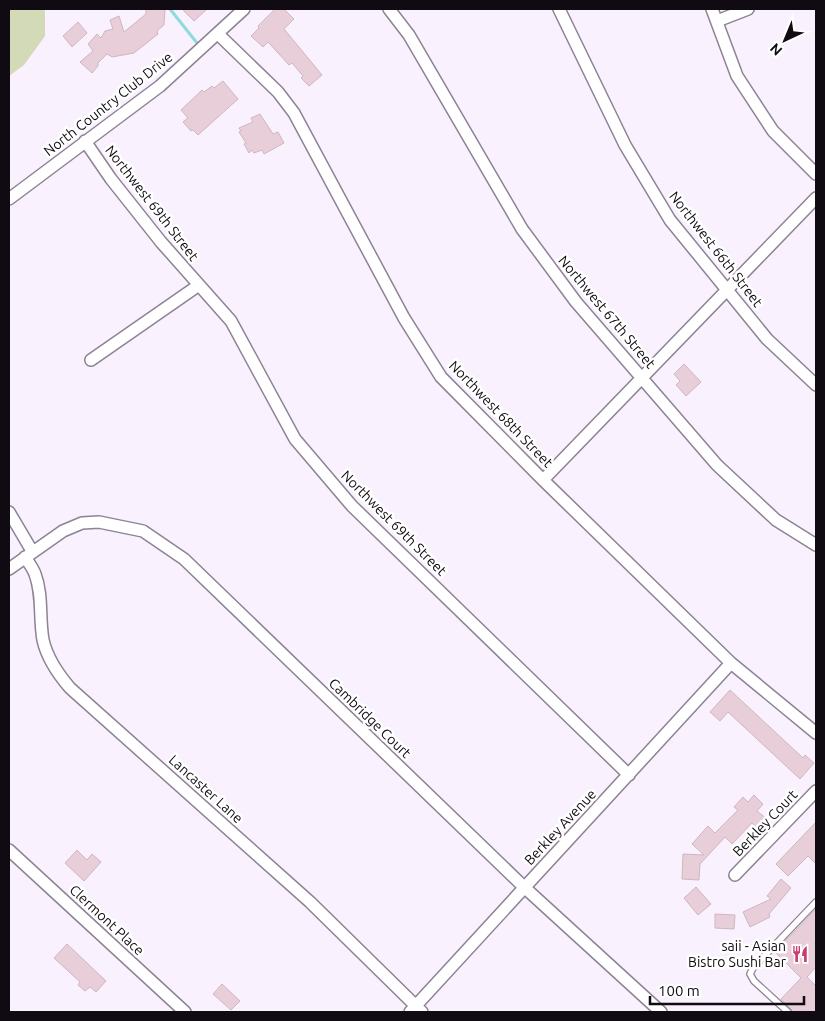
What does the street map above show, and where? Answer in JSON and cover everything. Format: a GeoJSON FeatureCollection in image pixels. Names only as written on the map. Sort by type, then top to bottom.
{"type":"FeatureCollection","features":[{"type":"Feature","properties":{"kind":"street","name":"North Country Club Drive"},"geometry":{"type":"LineString","coordinates":[[9,198],[160,86],[244,9]]}},
{"type":"Feature","properties":{"kind":"street","name":"Northwest 67th Street"},"geometry":{"type":"LineString","coordinates":[[389,9],[409,35],[522,230],[576,302],[717,465],[776,520],[816,545]]}},
{"type":"Feature","properties":{"kind":"street","name":"Northwest 66th Street"},"geometry":{"type":"LineString","coordinates":[[559,9],[625,145],[670,220],[767,339],[816,385]]}},
{"type":"Feature","properties":{"kind":"street"},"geometry":{"type":"LineString","coordinates":[[712,9],[737,76],[773,131],[816,174]]}},
{"type":"Feature","properties":{"kind":"street"},"geometry":{"type":"LineString","coordinates":[[717,21],[748,9]]}},
{"type":"Feature","properties":{"kind":"street","name":"Northwest 68th Street"},"geometry":{"type":"LineString","coordinates":[[218,34],[278,92],[291,108],[404,318],[441,377],[543,480],[731,663],[816,733]]}},
{"type":"Feature","properties":{"kind":"street","name":"Northwest 69th Street"},"geometry":{"type":"LineString","coordinates":[[85,141],[111,179],[161,242],[231,321],[295,439],[352,506],[629,775]]}},
{"type":"Feature","properties":{"kind":"street"},"geometry":{"type":"LineString","coordinates":[[543,480],[816,198]]}},
{"type":"Feature","properties":{"kind":"street"},"geometry":{"type":"LineString","coordinates":[[91,360],[199,286]]}},
{"type":"Feature","properties":{"kind":"street","name":"Lancaster Lane"},"geometry":{"type":"LineString","coordinates":[[9,512],[29,554],[40,593],[43,640],[48,656],[58,674],[70,688],[310,902],[416,1010]]}},
{"type":"Feature","properties":{"kind":"street","name":"Cambridge Court"},"geometry":{"type":"LineString","coordinates":[[9,568],[62,531],[82,523],[99,522],[142,531],[184,559],[524,887],[660,1012]]}},
{"type":"Feature","properties":{"kind":"street","name":"Berkley Avenue"},"geometry":{"type":"LineString","coordinates":[[416,1010],[524,887],[731,663]]}},
{"type":"Feature","properties":{"kind":"street","name":"Berkley Court"},"geometry":{"type":"LineString","coordinates":[[735,875],[816,791]]}},
{"type":"Feature","properties":{"kind":"street","name":"Clermont Place"},"geometry":{"type":"LineString","coordinates":[[9,850],[185,1012]]}},
{"type":"Feature","properties":{"kind":"lane"},"geometry":{"type":"LineString","coordinates":[[788,1012],[754,981],[750,974],[816,902]]}},
{"type":"Feature","properties":{"kind":"green space"},"geometry":{"type":"Polygon","coordinates":[[[9,9],[45,9],[45,36],[24,65],[9,76],[9,9]]]}},
{"type":"Feature","properties":{"kind":"building"},"geometry":{"type":"Polygon","coordinates":[[[146,9],[165,9],[164,25],[157,31],[158,34],[134,53],[112,57],[107,54],[92,73],[80,62],[93,51],[88,44],[97,34],[101,38],[105,31],[113,29],[110,20],[119,16],[124,32],[146,14],[146,9]]]}},
{"type":"Feature","properties":{"kind":"building"},"geometry":{"type":"Polygon","coordinates":[[[182,9],[207,9],[194,21],[182,9]]]}},
{"type":"Feature","properties":{"kind":"building"},"geometry":{"type":"Polygon","coordinates":[[[275,9],[284,9],[294,19],[284,29],[322,75],[309,86],[301,78],[303,76],[292,63],[289,65],[268,42],[263,47],[251,36],[275,9]]]}},
{"type":"Feature","properties":{"kind":"building"},"geometry":{"type":"Polygon","coordinates":[[[78,22],[87,33],[72,47],[63,36],[78,22]]]}},
{"type":"Feature","properties":{"kind":"building"},"geometry":{"type":"Polygon","coordinates":[[[223,81],[238,99],[198,135],[193,130],[191,131],[183,122],[188,118],[181,110],[202,90],[204,92],[212,86],[214,88],[223,81]]]}},
{"type":"Feature","properties":{"kind":"building"},"geometry":{"type":"Polygon","coordinates":[[[260,114],[273,134],[278,132],[284,143],[264,154],[262,150],[254,153],[252,150],[249,153],[239,128],[253,122],[251,118],[260,114]]]}},
{"type":"Feature","properties":{"kind":"building"},"geometry":{"type":"Polygon","coordinates":[[[684,364],[701,382],[686,396],[676,385],[680,381],[674,374],[684,364]]]}},
{"type":"Feature","properties":{"kind":"building"},"geometry":{"type":"Polygon","coordinates":[[[730,690],[803,758],[805,755],[814,763],[800,779],[728,712],[720,721],[710,712],[730,690]]]}},
{"type":"Feature","properties":{"kind":"building"},"geometry":{"type":"Polygon","coordinates":[[[754,795],[763,804],[757,811],[767,819],[758,829],[752,823],[732,844],[725,837],[700,864],[699,880],[682,879],[683,854],[704,855],[692,844],[708,826],[715,833],[738,810],[734,807],[743,797],[748,802],[754,795]]]}},
{"type":"Feature","properties":{"kind":"building"},"geometry":{"type":"Polygon","coordinates":[[[816,822],[816,864],[808,856],[788,876],[776,864],[816,822]]]}},
{"type":"Feature","properties":{"kind":"building"},"geometry":{"type":"Polygon","coordinates":[[[77,850],[87,860],[92,854],[101,862],[84,881],[65,863],[77,850]]]}},
{"type":"Feature","properties":{"kind":"building"},"geometry":{"type":"Polygon","coordinates":[[[781,879],[791,888],[769,914],[770,917],[750,927],[743,912],[771,899],[767,896],[781,879]]]}},
{"type":"Feature","properties":{"kind":"building"},"geometry":{"type":"Polygon","coordinates":[[[696,887],[711,904],[698,915],[684,898],[696,887]]]}},
{"type":"Feature","properties":{"kind":"building"},"geometry":{"type":"Polygon","coordinates":[[[816,909],[816,967],[807,977],[816,986],[816,1012],[793,1012],[781,999],[801,978],[775,952],[816,909]]]}},
{"type":"Feature","properties":{"kind":"building"},"geometry":{"type":"Polygon","coordinates":[[[715,914],[735,915],[734,929],[715,928],[715,914]]]}},
{"type":"Feature","properties":{"kind":"building"},"geometry":{"type":"Polygon","coordinates":[[[67,944],[106,981],[96,992],[90,987],[85,991],[78,985],[80,982],[54,958],[67,944]]]}},
{"type":"Feature","properties":{"kind":"building"},"geometry":{"type":"Polygon","coordinates":[[[222,984],[240,1001],[231,1010],[213,994],[222,984]]]}},
{"type":"Feature","properties":{"kind":"waterway"},"geometry":{"type":"LineString","coordinates":[[170,9],[197,43]]}},
{"type":"Feature","properties":{"kind":"place","name":"saii - Asian Bistro Sushi Bar"},"geometry":{"type":"Point","coordinates":[800,954]}}]}
